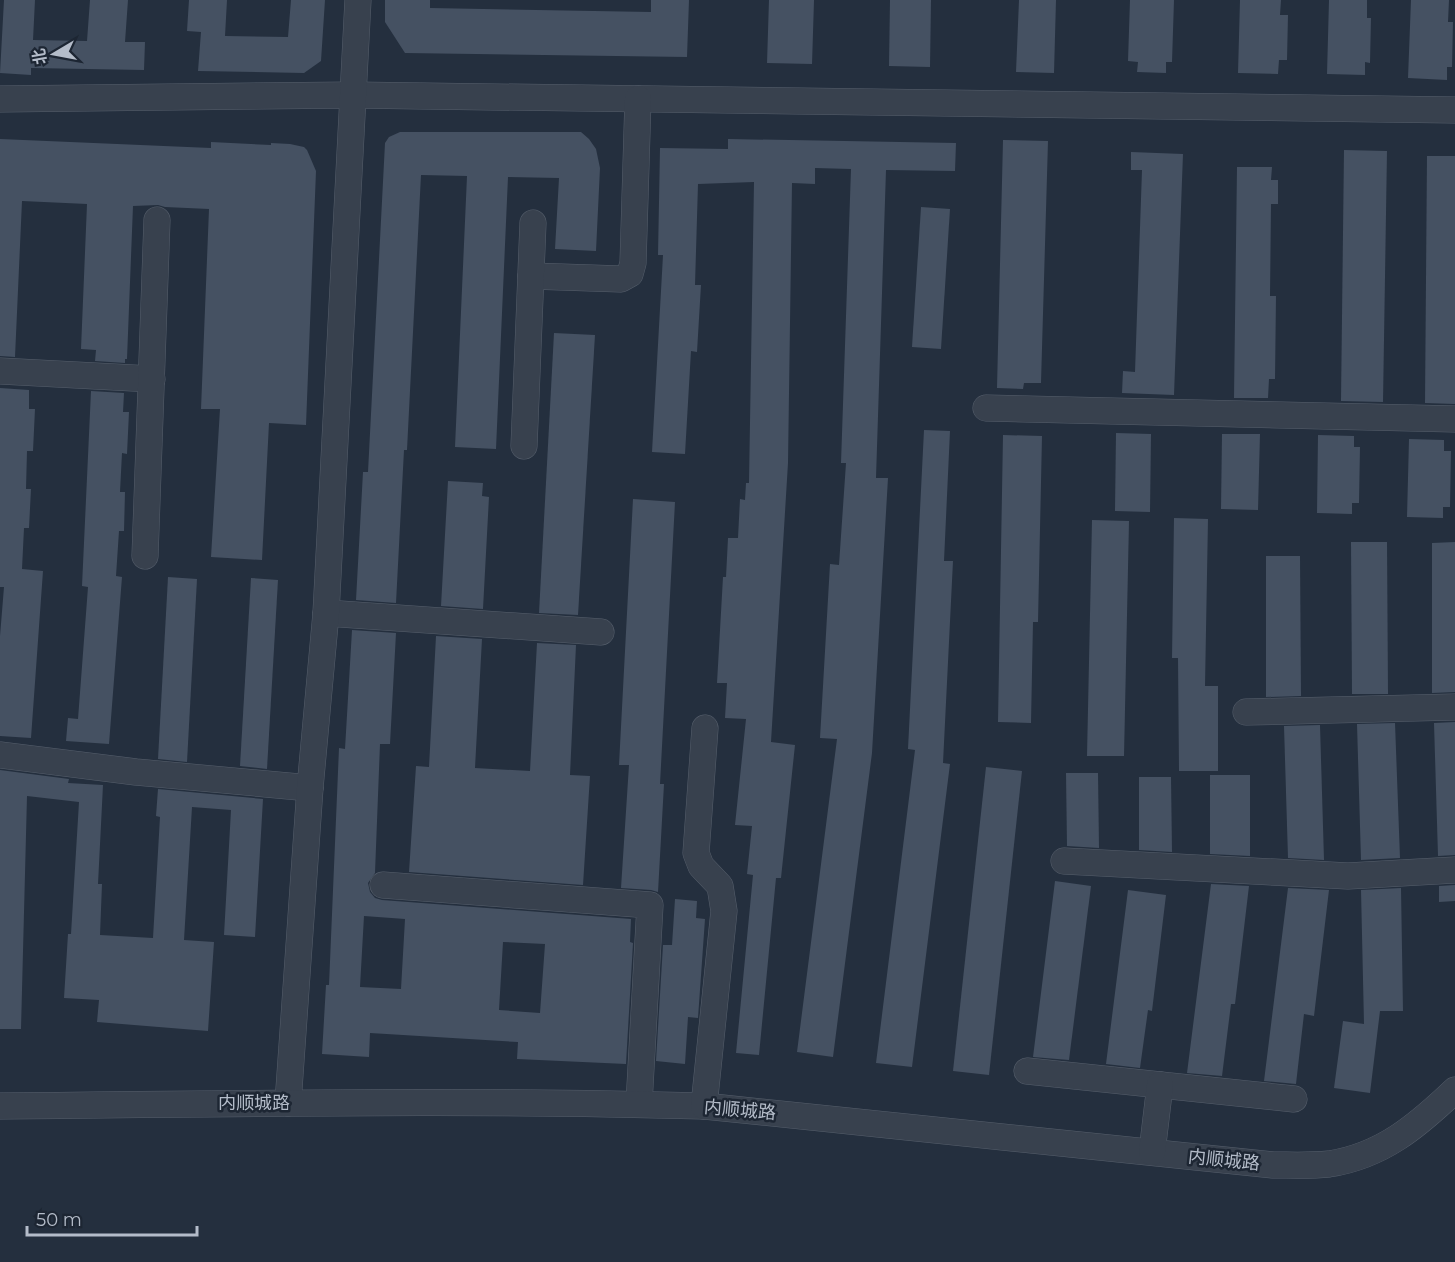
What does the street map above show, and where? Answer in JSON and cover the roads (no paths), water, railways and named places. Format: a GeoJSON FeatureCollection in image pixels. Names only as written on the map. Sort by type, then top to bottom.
{"type":"FeatureCollection","features":[{"type":"Feature","properties":{"kind":"street"},"geometry":{"type":"LineString","coordinates":[[288,1103],[310,788],[326,613],[358,0]]}},
{"type":"Feature","properties":{"kind":"street"},"geometry":{"type":"LineString","coordinates":[[0,99],[353,95],[1455,110]]}},
{"type":"Feature","properties":{"kind":"street"},"geometry":{"type":"LineString","coordinates":[[531,276],[621,279],[630,274],[633,262],[639,99]]}},
{"type":"Feature","properties":{"kind":"street"},"geometry":{"type":"LineString","coordinates":[[145,556],[157,220]]}},
{"type":"Feature","properties":{"kind":"street"},"geometry":{"type":"LineString","coordinates":[[524,446],[533,223]]}},
{"type":"Feature","properties":{"kind":"street"},"geometry":{"type":"LineString","coordinates":[[0,371],[152,379]]}},
{"type":"Feature","properties":{"kind":"street"},"geometry":{"type":"LineString","coordinates":[[986,408],[1455,419]]}},
{"type":"Feature","properties":{"kind":"street"},"geometry":{"type":"LineString","coordinates":[[326,613],[601,632]]}},
{"type":"Feature","properties":{"kind":"street"},"geometry":{"type":"LineString","coordinates":[[1246,712],[1455,707]]}},
{"type":"Feature","properties":{"kind":"street"},"geometry":{"type":"LineString","coordinates":[[704,1106],[724,911],[720,886],[701,866],[696,853],[705,728]]}},
{"type":"Feature","properties":{"kind":"street"},"geometry":{"type":"LineString","coordinates":[[0,755],[136,772],[310,788]]}},
{"type":"Feature","properties":{"kind":"street"},"geometry":{"type":"LineString","coordinates":[[1064,861],[1347,876],[1455,870]]}},
{"type":"Feature","properties":{"kind":"street"},"geometry":{"type":"LineString","coordinates":[[383,885],[650,905],[639,1104]]}},
{"type":"Feature","properties":{"kind":"street"},"geometry":{"type":"LineString","coordinates":[[1027,1071],[1294,1099]]}},
{"type":"Feature","properties":{"kind":"street"},"geometry":{"type":"LineString","coordinates":[[1152,1152],[1160,1085]]}},
{"type":"Feature","properties":{"kind":"street","name":"内顺城路"},"geometry":{"type":"LineString","coordinates":[[0,1106],[288,1103],[704,1106],[1273,1165],[1328,1164],[1378,1150],[1416,1125],[1455,1090]]}}]}
